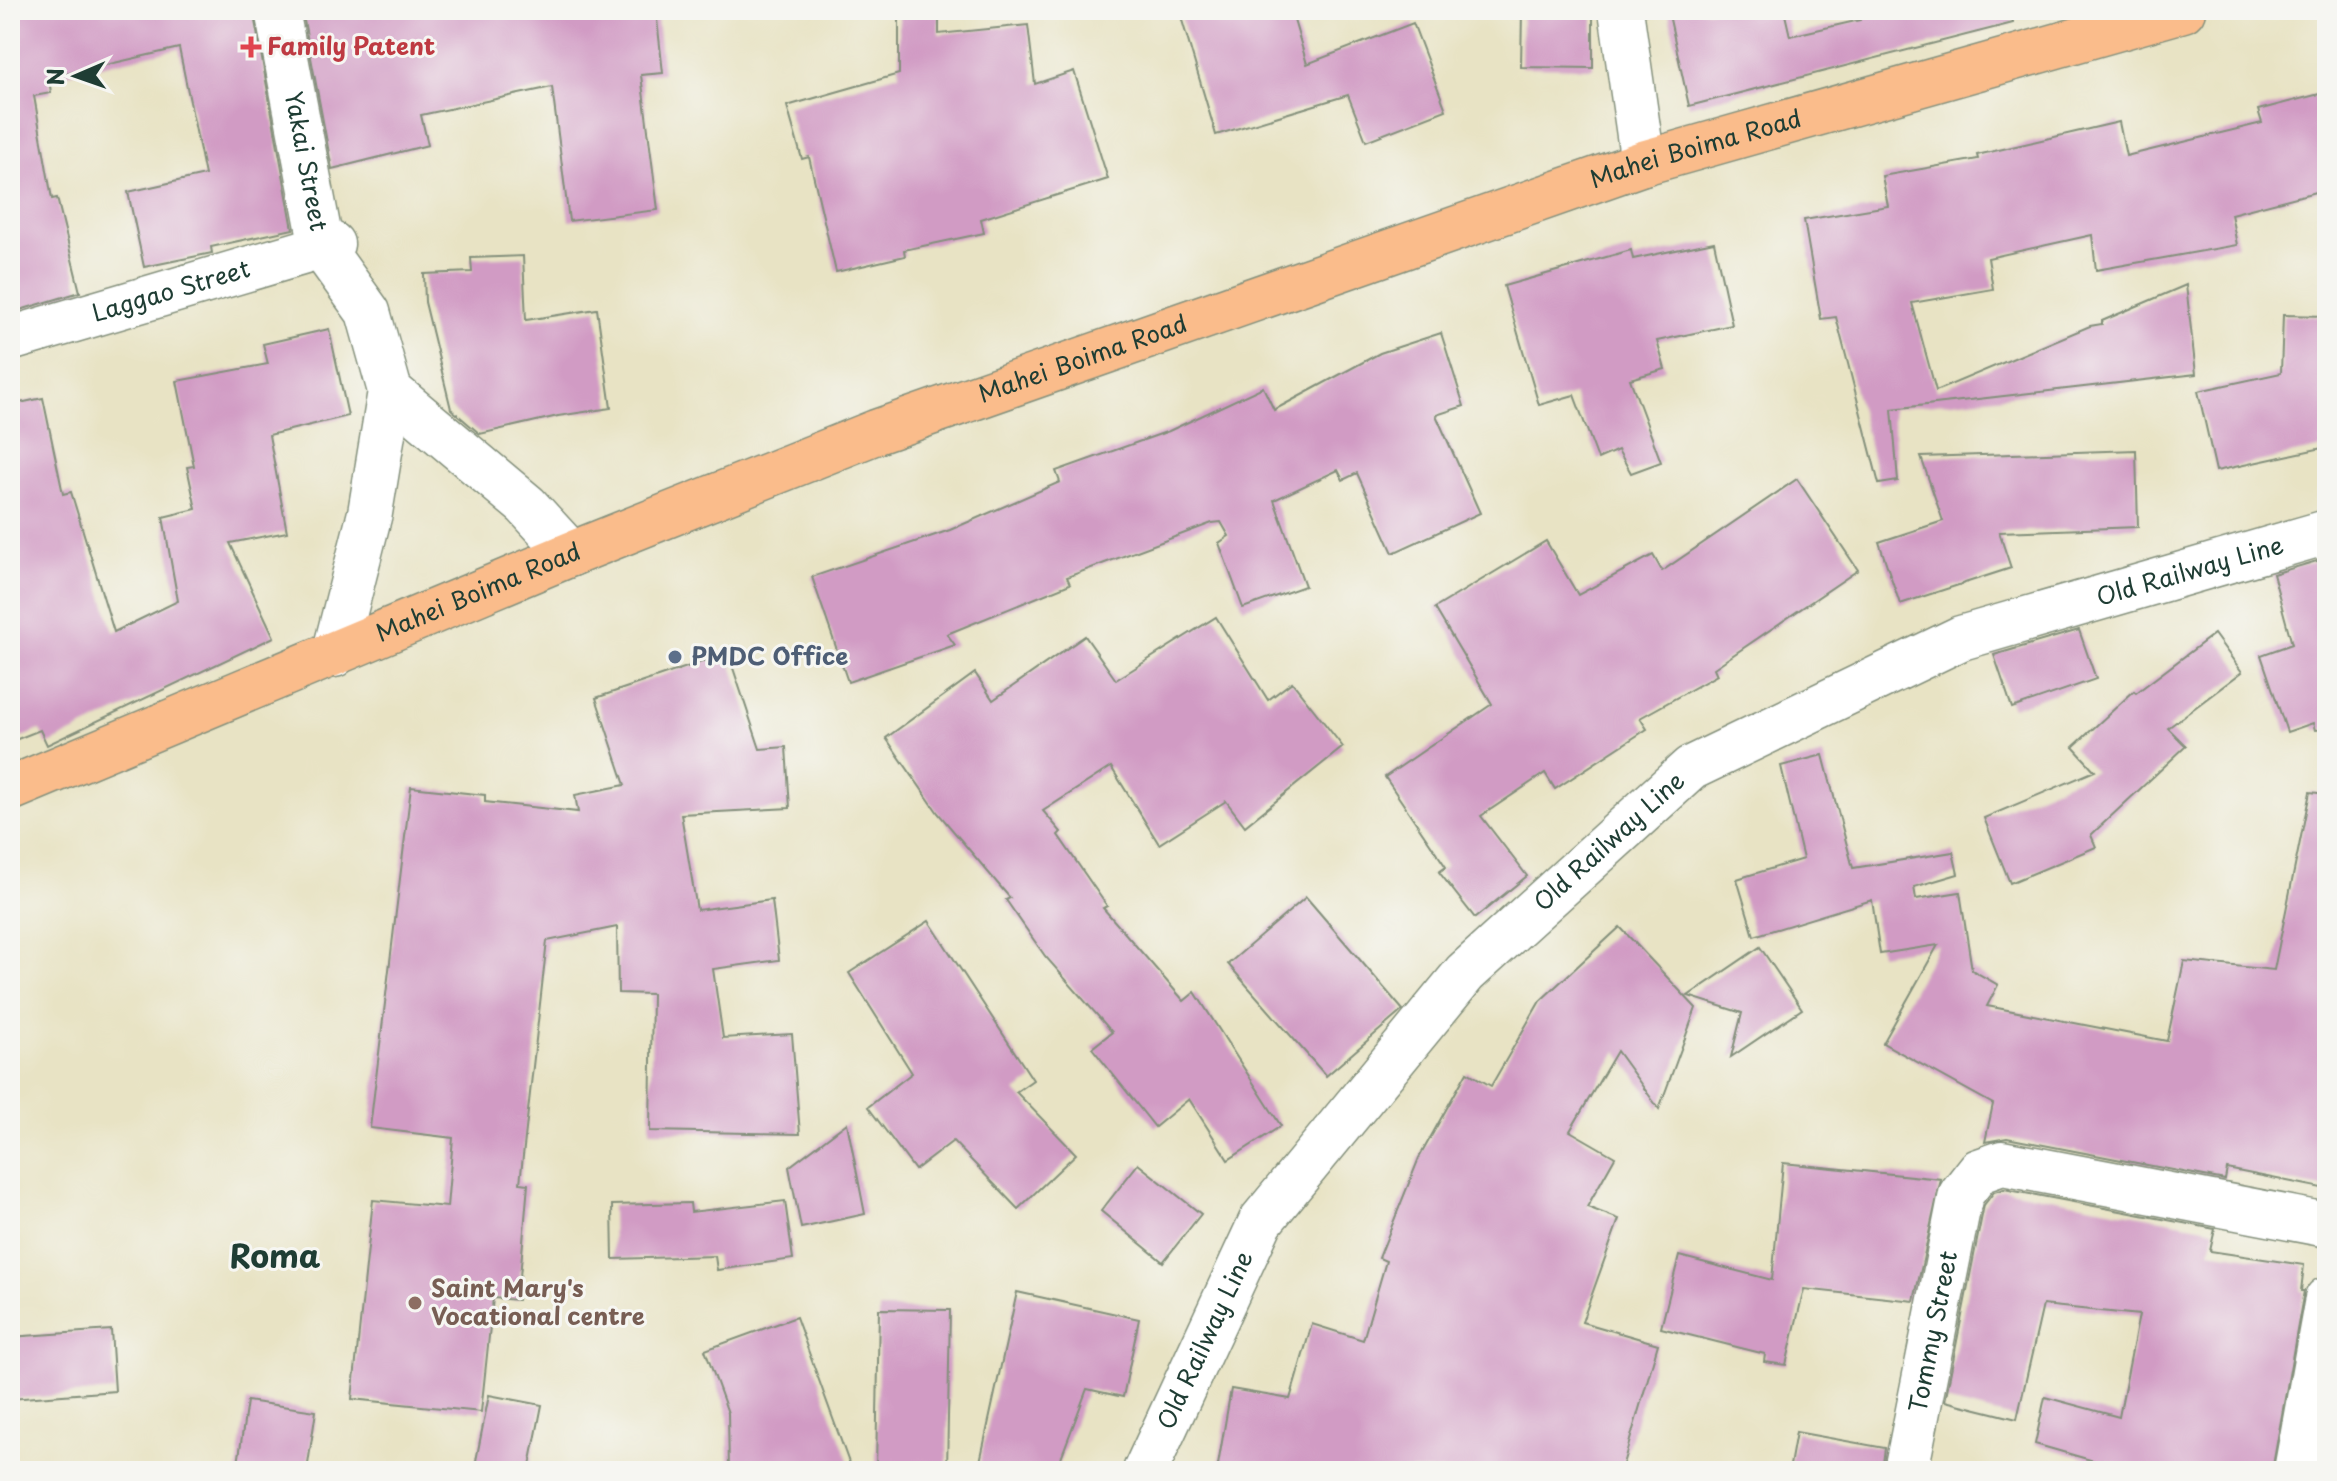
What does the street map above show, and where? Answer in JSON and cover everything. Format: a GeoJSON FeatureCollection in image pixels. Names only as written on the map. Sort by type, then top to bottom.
{"type":"FeatureCollection","features":[{"type":"Feature","properties":{"kind":"main road","name":"Mahei Boima Road"},"geometry":{"type":"LineString","coordinates":[[10,789],[571,554],[876,432],[1643,163],[2183,10]]}},
{"type":"Feature","properties":{"kind":"street","name":"Yakai Street"},"geometry":{"type":"LineString","coordinates":[[277,10],[327,246],[368,312],[390,391],[370,513],[334,655]]}},
{"type":"Feature","properties":{"kind":"street"},"geometry":{"type":"LineString","coordinates":[[1621,10],[1643,163]]}},
{"type":"Feature","properties":{"kind":"street","name":"Laggao Street"},"geometry":{"type":"LineString","coordinates":[[10,339],[327,246]]}},
{"type":"Feature","properties":{"kind":"street"},"geometry":{"type":"LineString","coordinates":[[390,391],[526,505],[571,554]]}},
{"type":"Feature","properties":{"kind":"street","name":"Old Railway Line"},"geometry":{"type":"LineString","coordinates":[[1145,1471],[1261,1221],[1465,973],[1691,768],[1961,638],[2327,532]]}},
{"type":"Feature","properties":{"kind":"street","name":"Tommy Street"},"geometry":{"type":"LineString","coordinates":[[1906,1471],[1961,1194],[1979,1171],[2002,1163],[2327,1225]]}},
{"type":"Feature","properties":{"kind":"street"},"geometry":{"type":"LineString","coordinates":[[2296,1471],[2327,1299]]}},
{"type":"Feature","properties":{"kind":"building"},"geometry":{"type":"Polygon","coordinates":[[[10,10],[253,10],[293,229],[211,247],[212,253],[144,267],[128,192],[205,175],[179,48],[49,78],[51,93],[34,96],[52,199],[57,198],[80,292],[10,313],[10,10]]]}},
{"type":"Feature","properties":{"kind":"building"},"geometry":{"type":"Polygon","coordinates":[[[302,10],[656,10],[663,73],[641,75],[658,210],[569,221],[552,87],[421,115],[428,145],[332,169],[302,10]]]}},
{"type":"Feature","properties":{"kind":"building"},"geometry":{"type":"Polygon","coordinates":[[[899,10],[939,10],[939,34],[1028,25],[1035,84],[1074,71],[1108,179],[981,219],[984,233],[904,250],[905,256],[836,272],[809,157],[802,159],[787,106],[899,74],[899,10]]]}},
{"type":"Feature","properties":{"kind":"building"},"geometry":{"type":"Polygon","coordinates":[[[1179,10],[1291,10],[1307,64],[1413,23],[1446,110],[1366,141],[1348,95],[1216,135],[1179,10]]]}},
{"type":"Feature","properties":{"kind":"building"},"geometry":{"type":"Polygon","coordinates":[[[1522,10],[1593,10],[1593,68],[1521,67],[1522,10]]]}},
{"type":"Feature","properties":{"kind":"building"},"geometry":{"type":"Polygon","coordinates":[[[1668,10],[1784,10],[1790,36],[1860,20],[1860,10],[2012,10],[2013,23],[1689,106],[1668,10]]]}},
{"type":"Feature","properties":{"kind":"building"},"geometry":{"type":"Polygon","coordinates":[[[2327,92],[2327,189],[2231,214],[2237,245],[2096,270],[2092,235],[1988,258],[1993,289],[1912,303],[1936,391],[2090,326],[2102,324],[2102,321],[2186,285],[2196,374],[1892,409],[1898,481],[1879,484],[1836,317],[1821,319],[1804,220],[1888,206],[1882,176],[1978,159],[1977,155],[2119,122],[2126,156],[2262,123],[2258,110],[2327,92]]]}},
{"type":"Feature","properties":{"kind":"building"},"geometry":{"type":"Polygon","coordinates":[[[1714,242],[1732,325],[1657,341],[1665,369],[1630,379],[1661,462],[1631,473],[1618,450],[1598,459],[1574,395],[1539,405],[1504,286],[1631,250],[1633,259],[1714,242]]]}},
{"type":"Feature","properties":{"kind":"building"},"geometry":{"type":"Polygon","coordinates":[[[523,256],[526,320],[597,309],[611,408],[558,416],[480,434],[451,409],[425,302],[424,274],[472,272],[471,258],[523,256]]]}},
{"type":"Feature","properties":{"kind":"building"},"geometry":{"type":"Polygon","coordinates":[[[2283,315],[2327,316],[2327,447],[2216,471],[2198,391],[2281,373],[2283,315]]]}},
{"type":"Feature","properties":{"kind":"building"},"geometry":{"type":"Polygon","coordinates":[[[329,329],[348,416],[269,435],[287,532],[230,543],[274,637],[47,745],[40,730],[10,742],[10,405],[43,398],[63,494],[71,492],[114,632],[178,601],[163,517],[196,509],[187,467],[194,466],[177,381],[268,364],[263,344],[329,329]]]}},
{"type":"Feature","properties":{"kind":"building"},"geometry":{"type":"Polygon","coordinates":[[[1441,333],[1464,406],[1436,415],[1480,513],[1393,553],[1357,473],[1343,480],[1338,470],[1274,500],[1305,586],[1243,608],[1219,543],[1229,536],[1221,522],[1212,523],[1067,577],[1070,584],[947,634],[955,645],[848,682],[812,577],[950,530],[1060,482],[1056,471],[1169,431],[1263,387],[1274,410],[1380,353],[1441,333]]]}},
{"type":"Feature","properties":{"kind":"building"},"geometry":{"type":"Polygon","coordinates":[[[2136,450],[2138,527],[1999,532],[2011,568],[1900,604],[1879,542],[1943,521],[1921,457],[2136,450]]]}},
{"type":"Feature","properties":{"kind":"building"},"geometry":{"type":"Polygon","coordinates":[[[1797,479],[1858,570],[1714,668],[1717,675],[1640,718],[1647,729],[1555,789],[1545,773],[1481,816],[1527,876],[1475,918],[1439,872],[1446,867],[1385,777],[1492,704],[1435,608],[1546,541],[1578,595],[1653,555],[1662,571],[1797,479]]]}},
{"type":"Feature","properties":{"kind":"building"},"geometry":{"type":"Polygon","coordinates":[[[2327,558],[2327,729],[2315,730],[2313,723],[2287,732],[2261,655],[2292,644],[2273,574],[2327,558]]]}},
{"type":"Feature","properties":{"kind":"building"},"geometry":{"type":"Polygon","coordinates":[[[1216,617],[1268,700],[1292,682],[1343,747],[1245,826],[1226,801],[1159,844],[1111,767],[1043,811],[1061,832],[1058,835],[1107,906],[1103,908],[1184,1001],[1195,992],[1281,1126],[1228,1160],[1189,1099],[1155,1127],[1092,1048],[1112,1032],[1045,956],[1006,900],[1010,898],[938,813],[886,738],[975,673],[993,700],[1085,636],[1116,680],[1216,617]]]}},
{"type":"Feature","properties":{"kind":"building"},"geometry":{"type":"Polygon","coordinates":[[[2079,630],[2096,679],[2012,708],[1994,655],[2079,630]]]}},
{"type":"Feature","properties":{"kind":"building"},"geometry":{"type":"Polygon","coordinates":[[[2214,634],[2242,672],[2168,728],[2186,746],[2091,835],[2096,847],[2010,883],[1984,818],[2095,771],[2073,747],[2134,691],[2136,693],[2214,634]]]}},
{"type":"Feature","properties":{"kind":"building"},"geometry":{"type":"Polygon","coordinates":[[[728,653],[760,749],[786,747],[790,808],[681,814],[697,910],[772,900],[779,960],[713,969],[723,1038],[792,1034],[800,1134],[650,1131],[652,994],[618,993],[617,927],[547,941],[520,1183],[528,1184],[518,1300],[493,1298],[481,1412],[352,1399],[373,1200],[447,1207],[453,1138],[370,1128],[411,787],[485,795],[485,802],[578,812],[575,795],[625,785],[596,698],[728,653]]]}},
{"type":"Feature","properties":{"kind":"building"},"geometry":{"type":"Polygon","coordinates":[[[1823,755],[1853,868],[1953,852],[1958,874],[1914,887],[1916,899],[1960,892],[1972,970],[1998,985],[1987,1006],[2167,1041],[2184,961],[2274,970],[2310,792],[2327,794],[2327,1189],[2227,1169],[2225,1180],[2007,1138],[1985,1142],[1993,1104],[1883,1043],[1938,945],[1880,954],[1872,900],[1754,936],[1737,879],[1803,859],[1781,766],[1823,755]]]}},
{"type":"Feature","properties":{"kind":"building"},"geometry":{"type":"Polygon","coordinates":[[[1306,897],[1403,1010],[1326,1076],[1228,964],[1306,897]]]}},
{"type":"Feature","properties":{"kind":"building"},"geometry":{"type":"Polygon","coordinates":[[[929,921],[1033,1080],[1016,1092],[1076,1154],[1018,1209],[953,1141],[915,1170],[868,1107],[912,1073],[849,973],[929,921]]]}},
{"type":"Feature","properties":{"kind":"building"},"geometry":{"type":"Polygon","coordinates":[[[1620,927],[1696,1008],[1659,1109],[1617,1051],[1570,1131],[1615,1157],[1587,1207],[1619,1219],[1582,1322],[1658,1344],[1621,1471],[1217,1471],[1231,1389],[1290,1399],[1312,1324],[1363,1340],[1386,1261],[1379,1258],[1419,1158],[1467,1072],[1491,1086],[1540,1001],[1620,927]]]}},
{"type":"Feature","properties":{"kind":"building"},"geometry":{"type":"Polygon","coordinates":[[[1760,947],[1802,1009],[1731,1057],[1742,1013],[1688,996],[1760,947]]]}},
{"type":"Feature","properties":{"kind":"building"},"geometry":{"type":"Polygon","coordinates":[[[847,1123],[865,1214],[801,1228],[789,1167],[847,1123]]]}},
{"type":"Feature","properties":{"kind":"building"},"geometry":{"type":"Polygon","coordinates":[[[1783,1163],[1941,1179],[1914,1301],[1804,1289],[1786,1365],[1764,1362],[1765,1354],[1661,1328],[1679,1256],[1772,1280],[1783,1163]]]}},
{"type":"Feature","properties":{"kind":"building"},"geometry":{"type":"Polygon","coordinates":[[[1138,1164],[1201,1214],[1163,1262],[1101,1211],[1138,1164]]]}},
{"type":"Feature","properties":{"kind":"building"},"geometry":{"type":"Polygon","coordinates":[[[2004,1189],[2215,1229],[2210,1251],[2304,1265],[2301,1291],[2304,1291],[2272,1471],[2155,1471],[2102,1460],[2101,1463],[2035,1444],[2045,1397],[2119,1417],[2139,1315],[2043,1305],[2017,1419],[1945,1401],[1984,1205],[1994,1192],[2004,1189]]]}},
{"type":"Feature","properties":{"kind":"building"},"geometry":{"type":"Polygon","coordinates":[[[785,1201],[793,1259],[717,1270],[715,1256],[613,1259],[612,1205],[690,1203],[691,1212],[785,1201]]]}},
{"type":"Feature","properties":{"kind":"building"},"geometry":{"type":"Polygon","coordinates":[[[1017,1292],[1139,1319],[1123,1397],[1087,1389],[1056,1471],[978,1471],[1017,1292]]]}},
{"type":"Feature","properties":{"kind":"building"},"geometry":{"type":"Polygon","coordinates":[[[879,1309],[950,1310],[947,1471],[876,1471],[879,1309]]]}},
{"type":"Feature","properties":{"kind":"building"},"geometry":{"type":"Polygon","coordinates":[[[796,1317],[852,1471],[729,1471],[728,1413],[705,1350],[796,1317]]]}},
{"type":"Feature","properties":{"kind":"building"},"geometry":{"type":"Polygon","coordinates":[[[111,1330],[115,1391],[10,1399],[10,1337],[111,1330]]]}},
{"type":"Feature","properties":{"kind":"building"},"geometry":{"type":"Polygon","coordinates":[[[489,1395],[542,1405],[529,1471],[474,1471],[489,1395]]]}},
{"type":"Feature","properties":{"kind":"building"},"geometry":{"type":"Polygon","coordinates":[[[247,1401],[316,1411],[307,1471],[237,1471],[247,1401]]]}},
{"type":"Feature","properties":{"kind":"building"},"geometry":{"type":"Polygon","coordinates":[[[1796,1432],[1885,1448],[1882,1471],[1789,1471],[1796,1432]]]}},
{"type":"Feature","properties":{"kind":"place","name":"Family Patent"},"geometry":{"type":"Point","coordinates":[251,47]}},
{"type":"Feature","properties":{"kind":"place","name":"PMDC Office"},"geometry":{"type":"Point","coordinates":[675,657]}},
{"type":"Feature","properties":{"kind":"place","name":"Saint Mary's Vocational centre"},"geometry":{"type":"Point","coordinates":[415,1303]}},
{"type":"Feature","properties":{"kind":"district","name":"Roma"},"geometry":{"type":"Point","coordinates":[275,1257]}}]}
